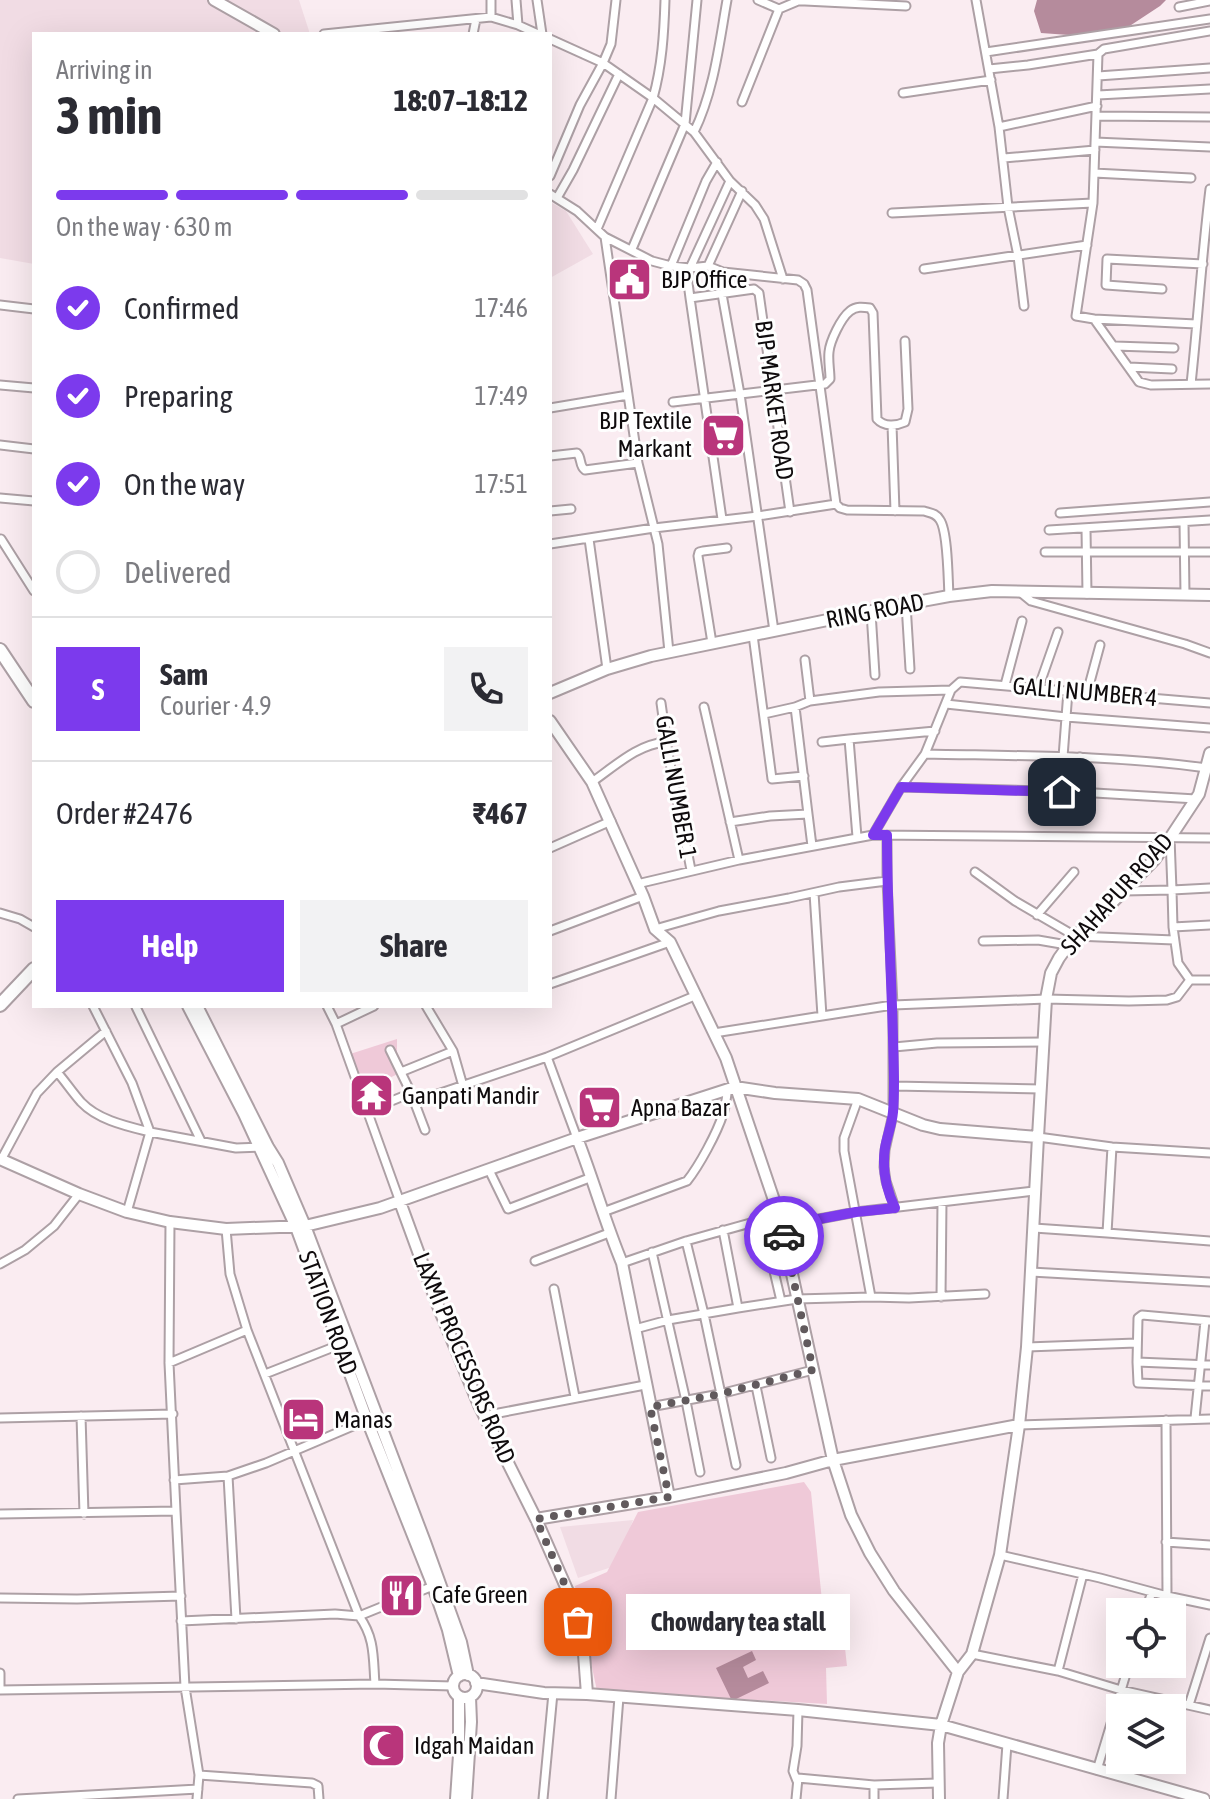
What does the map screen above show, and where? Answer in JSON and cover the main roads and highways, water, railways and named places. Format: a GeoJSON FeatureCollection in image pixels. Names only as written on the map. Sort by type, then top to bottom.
{"type":"FeatureCollection","features":[{"type":"Feature","properties":{"kind":"main road"},"geometry":{"type":"LineString","coordinates":[[214,0],[270,32]]}},
{"type":"Feature","properties":{"kind":"main road","name":"RING ROAD"},"geometry":{"type":"LineString","coordinates":[[552,692],[607,669],[669,652],[949,596],[992,591],[1210,595]]}},
{"type":"Feature","properties":{"kind":"main road"},"geometry":{"type":"LineString","coordinates":[[0,636],[32,685]]}},
{"type":"Feature","properties":{"kind":"main road"},"geometry":{"type":"LineString","coordinates":[[0,650],[32,698]]}},
{"type":"Feature","properties":{"kind":"main road"},"geometry":{"type":"LineString","coordinates":[[552,724],[592,782],[655,929],[670,942],[726,1058],[731,1088],[781,1220],[833,1460],[851,1515],[894,1591],[958,1672],[938,1743],[939,1799]]}},
{"type":"Feature","properties":{"kind":"main road","name":"SHAHAPUR ROAD"},"geometry":{"type":"LineString","coordinates":[[958,1672],[972,1654],[1000,1555],[1019,1425],[1027,1347],[1046,999],[1051,973],[1075,936],[1155,859],[1196,799],[1210,753]]}},
{"type":"Feature","properties":{"kind":"main road"},"geometry":{"type":"LineString","coordinates":[[0,1005],[32,971]]}},
{"type":"Feature","properties":{"kind":"main road","name":"STATION ROAD"},"geometry":{"type":"LineString","coordinates":[[189,1008],[264,1147]]}},
{"type":"Feature","properties":{"kind":"main road","name":"STATION ROAD"},"geometry":{"type":"LineString","coordinates":[[198,1008],[301,1226],[461,1642],[464,1680]]}},
{"type":"Feature","properties":{"kind":"main road"},"geometry":{"type":"LineString","coordinates":[[1,1159],[127,1212],[170,1222],[226,1229],[301,1226],[400,1202],[577,1138],[731,1088],[858,1099],[909,1121],[940,1129],[1038,1137]]}},
{"type":"Feature","properties":{"kind":"main road"},"geometry":{"type":"LineString","coordinates":[[577,1138],[622,1263],[669,1497]]}},
{"type":"Feature","properties":{"kind":"main road","name":"LAXMI PROCESSORS ROAD"},"geometry":{"type":"LineString","coordinates":[[400,1202],[483,1416],[536,1519],[573,1603],[583,1641],[587,1694]]}},
{"type":"Feature","properties":{"kind":"main road","name":"STATION ROAD"},"geometry":{"type":"LineString","coordinates":[[301,1226],[339,1345],[433,1586],[464,1680]]}},
{"type":"Feature","properties":{"kind":"main road"},"geometry":{"type":"LineString","coordinates":[[536,1519],[669,1497],[833,1460],[1019,1425]]}},
{"type":"Feature","properties":{"kind":"main road"},"geometry":{"type":"LineString","coordinates":[[464,1680],[553,1693],[798,1710],[941,1725],[1204,1799]]}},
{"type":"Feature","properties":{"kind":"main road"},"geometry":{"type":"LineString","coordinates":[[464,1680],[476,1691],[464,1697]]}},
{"type":"Feature","properties":{"kind":"main road"},"geometry":{"type":"LineString","coordinates":[[464,1680],[454,1691],[464,1697],[471,1722],[466,1799]]}},
{"type":"Feature","properties":{"kind":"main road"},"geometry":{"type":"LineString","coordinates":[[456,1799],[464,1697]]}},
{"type":"Feature","properties":{"kind":"place","name":"BJP Office"},"geometry":{"type":"Point","coordinates":[630,280]}},
{"type":"Feature","properties":{"kind":"place","name":"BJP Textile Markant"},"geometry":{"type":"Point","coordinates":[723,435]}},
{"type":"Feature","properties":{"kind":"place","name":"Ganpati Mandir"},"geometry":{"type":"Point","coordinates":[371,1096]}},
{"type":"Feature","properties":{"kind":"place","name":"Apna Bazar"},"geometry":{"type":"Point","coordinates":[600,1108]}},
{"type":"Feature","properties":{"kind":"place","name":"Manas"},"geometry":{"type":"Point","coordinates":[303,1420]}},
{"type":"Feature","properties":{"kind":"place","name":"Cafe Green"},"geometry":{"type":"Point","coordinates":[401,1595]}},
{"type":"Feature","properties":{"kind":"place","name":"Chowdary tea stall"},"geometry":{"type":"Point","coordinates":[578,1622]}},
{"type":"Feature","properties":{"kind":"place","name":"Idgah Maidan"},"geometry":{"type":"Point","coordinates":[383,1746]}}]}
